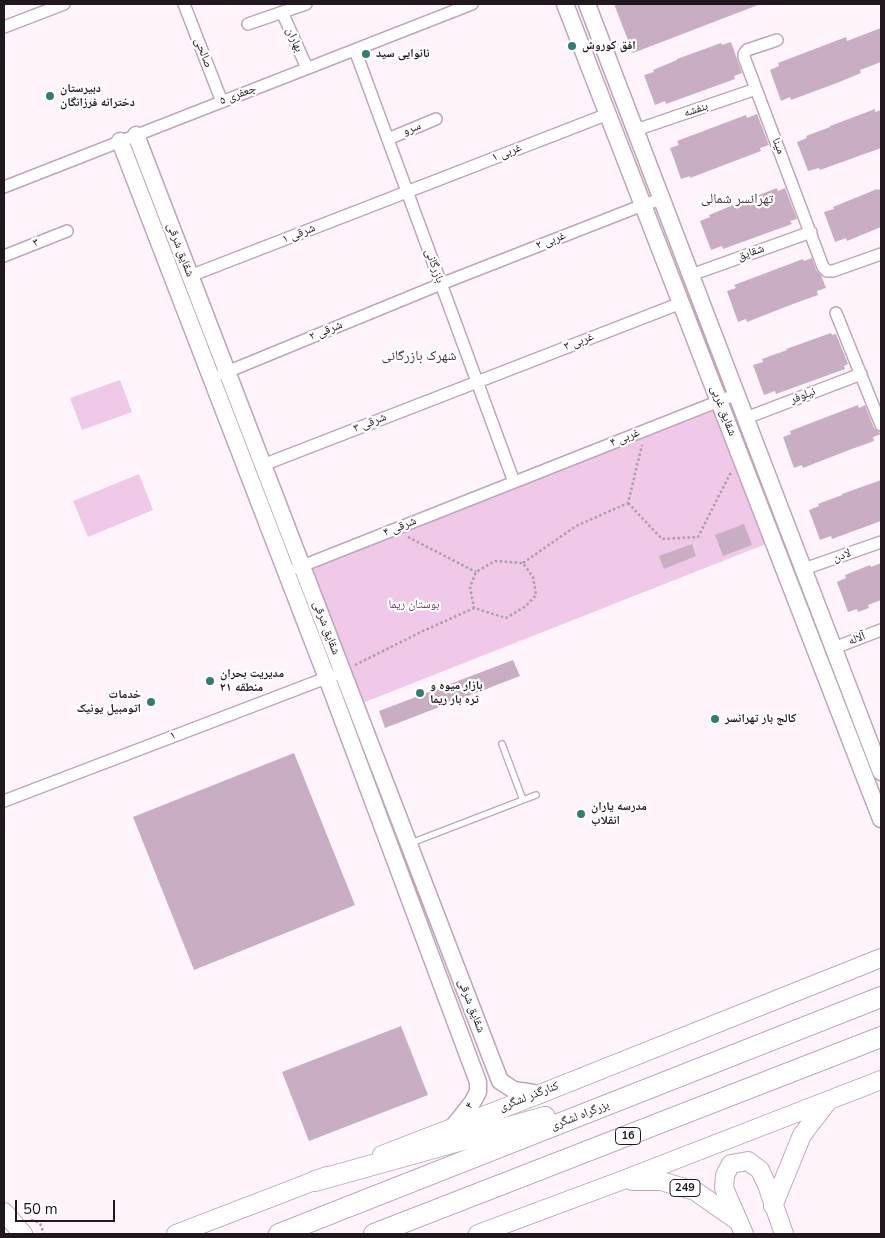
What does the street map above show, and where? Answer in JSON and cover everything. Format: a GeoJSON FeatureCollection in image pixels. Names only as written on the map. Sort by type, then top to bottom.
{"type":"FeatureCollection","features":[{"type":"Feature","properties":{"kind":"highway","name":"بزرگراه لشگری"},"geometry":{"type":"LineString","coordinates":[[279,1234],[881,997]]}},
{"type":"Feature","properties":{"kind":"highway","name":"16"},"geometry":{"type":"LineString","coordinates":[[374,1234],[881,1037]]}},
{"type":"Feature","properties":{"kind":"highway"},"geometry":{"type":"LineString","coordinates":[[315,1181],[655,1086]]}},
{"type":"Feature","properties":{"kind":"main road","name":"کنارگذر لشگری"},"geometry":{"type":"LineString","coordinates":[[178,1233],[540,1094],[881,958]]}},
{"type":"Feature","properties":{"kind":"main road"},"geometry":{"type":"LineString","coordinates":[[478,1234],[881,1080]]}},
{"type":"Feature","properties":{"kind":"main road"},"geometry":{"type":"LineString","coordinates":[[773,1206],[802,1135],[828,1100]]}},
{"type":"Feature","properties":{"kind":"main road"},"geometry":{"type":"LineString","coordinates":[[741,1228],[724,1188],[725,1175],[731,1164],[748,1161],[760,1170],[784,1234]]}},
{"type":"Feature","properties":{"kind":"main road","name":"249"},"geometry":{"type":"LineString","coordinates":[[623,1180],[661,1181],[696,1190],[741,1228]]}},
{"type":"Feature","properties":{"kind":"main road"},"geometry":{"type":"LineString","coordinates":[[4,1212],[23,1234]]}},
{"type":"Feature","properties":{"kind":"main road"},"geometry":{"type":"LineString","coordinates":[[4,1222],[8,1234]]}},
{"type":"Feature","properties":{"kind":"street"},"geometry":{"type":"LineString","coordinates":[[4,27],[64,4]]}},
{"type":"Feature","properties":{"kind":"street","name":"صالحی"},"geometry":{"type":"LineString","coordinates":[[184,4],[222,102]]}},
{"type":"Feature","properties":{"kind":"street","name":"بهاران"},"geometry":{"type":"LineString","coordinates":[[248,24],[306,4]]}},
{"type":"Feature","properties":{"kind":"street","name":"جعفری ۵"},"geometry":{"type":"LineString","coordinates":[[4,187],[472,4]]}},
{"type":"Feature","properties":{"kind":"street","name":"شقایق غربی"},"geometry":{"type":"LineString","coordinates":[[565,4],[881,819]]}},
{"type":"Feature","properties":{"kind":"street","name":"شقایق غربی"},"geometry":{"type":"LineString","coordinates":[[588,4],[881,772]]}},
{"type":"Feature","properties":{"kind":"street","name":"بهاران"},"geometry":{"type":"LineString","coordinates":[[282,12],[307,68]]}},
{"type":"Feature","properties":{"kind":"street","name":"مینا"},"geometry":{"type":"LineString","coordinates":[[777,40],[747,50],[744,57],[823,267],[827,271],[833,272],[881,254]]}},
{"type":"Feature","properties":{"kind":"street","name":"بازرگانی"},"geometry":{"type":"LineString","coordinates":[[355,50],[514,482]]}},
{"type":"Feature","properties":{"kind":"street","name":"بنفشه"},"geometry":{"type":"LineString","coordinates":[[636,130],[756,89]]}},
{"type":"Feature","properties":{"kind":"street","name":"۱ غربی"},"geometry":{"type":"LineString","coordinates":[[407,192],[608,114]]}},
{"type":"Feature","properties":{"kind":"street","name":"سرو"},"geometry":{"type":"LineString","coordinates":[[388,139],[436,119]]}},
{"type":"Feature","properties":{"kind":"street","name":"شقایق شرقی"},"geometry":{"type":"LineString","coordinates":[[136,136],[190,276],[219,376],[286,572],[478,1082]]}},
{"type":"Feature","properties":{"kind":"street","name":"شقایق شرقی"},"geometry":{"type":"LineString","coordinates":[[120,141],[219,376],[263,464],[500,1081],[514,1090],[540,1094]]}},
{"type":"Feature","properties":{"kind":"street","name":"۱ شرقی"},"geometry":{"type":"LineString","coordinates":[[190,276],[407,192]]}},
{"type":"Feature","properties":{"kind":"street","name":"۲ غربی"},"geometry":{"type":"LineString","coordinates":[[441,284],[662,199]]}},
{"type":"Feature","properties":{"kind":"street","name":"۳"},"geometry":{"type":"LineString","coordinates":[[4,256],[67,231]]}},
{"type":"Feature","properties":{"kind":"street","name":"شقایق"},"geometry":{"type":"LineString","coordinates":[[691,275],[811,232]]}},
{"type":"Feature","properties":{"kind":"street","name":"۲ شرقی"},"geometry":{"type":"LineString","coordinates":[[219,376],[441,284]]}},
{"type":"Feature","properties":{"kind":"street","name":"۳ غربی"},"geometry":{"type":"LineString","coordinates":[[477,382],[681,303]]}},
{"type":"Feature","properties":{"kind":"street"},"geometry":{"type":"LineString","coordinates":[[836,313],[881,425]]}},
{"type":"Feature","properties":{"kind":"street","name":"نیلوفر"},"geometry":{"type":"LineString","coordinates":[[746,418],[861,374]]}},
{"type":"Feature","properties":{"kind":"street","name":"۳ شرقی"},"geometry":{"type":"LineString","coordinates":[[263,464],[477,382]]}},
{"type":"Feature","properties":{"kind":"street","name":"۴ غربی"},"geometry":{"type":"LineString","coordinates":[[514,482],[736,394]]}},
{"type":"Feature","properties":{"kind":"street","name":"۴ شرقی"},"geometry":{"type":"LineString","coordinates":[[286,572],[514,482]]}},
{"type":"Feature","properties":{"kind":"street","name":"لادن"},"geometry":{"type":"LineString","coordinates":[[804,569],[881,542]]}},
{"type":"Feature","properties":{"kind":"street","name":"آلاله"},"geometry":{"type":"LineString","coordinates":[[834,648],[881,630]]}},
{"type":"Feature","properties":{"kind":"street","name":"۱"},"geometry":{"type":"LineString","coordinates":[[4,801],[342,671]]}},
{"type":"Feature","properties":{"kind":"street"},"geometry":{"type":"LineString","coordinates":[[840,713],[856,707]]}},
{"type":"Feature","properties":{"kind":"street","name":"۴"},"geometry":{"type":"LineString","coordinates":[[453,1127],[472,1103],[478,1092],[478,1082]]}},
{"type":"Feature","properties":{"kind":"lane"},"geometry":{"type":"LineString","coordinates":[[502,744],[523,800]]}},
{"type":"Feature","properties":{"kind":"lane"},"geometry":{"type":"LineString","coordinates":[[409,844],[536,795]]}},
{"type":"Feature","properties":{"kind":"path"},"geometry":{"type":"LineString","coordinates":[[628,503],[646,430]]}},
{"type":"Feature","properties":{"kind":"path"},"geometry":{"type":"LineString","coordinates":[[628,503],[662,539],[698,537],[730,474],[746,470]]}},
{"type":"Feature","properties":{"kind":"path"},"geometry":{"type":"LineString","coordinates":[[474,608],[470,587],[476,572],[495,560],[523,563],[576,526],[628,503]]}},
{"type":"Feature","properties":{"kind":"path"},"geometry":{"type":"LineString","coordinates":[[394,530],[476,572]]}},
{"type":"Feature","properties":{"kind":"path"},"geometry":{"type":"LineString","coordinates":[[342,671],[474,608],[506,618],[526,606],[536,595],[533,577],[523,563]]}},
{"type":"Feature","properties":{"kind":"path"},"geometry":{"type":"LineString","coordinates":[[40,1223],[44,1234]]}},
{"type":"Feature","properties":{"kind":"green space"},"geometry":{"type":"Polygon","coordinates":[[[120,380],[132,412],[82,430],[70,398],[120,380]]]}},
{"type":"Feature","properties":{"kind":"green space","name":"بوستان ریما"},"geometry":{"type":"Polygon","coordinates":[[[726,406],[776,540],[360,704],[310,568],[726,406]]]}},
{"type":"Feature","properties":{"kind":"green space"},"geometry":{"type":"Polygon","coordinates":[[[139,474],[153,510],[88,537],[73,501],[139,474]]]}},
{"type":"Feature","properties":{"kind":"building"},"geometry":{"type":"Polygon","coordinates":[[[614,4],[757,4],[758,5],[633,53],[614,4]]]}},
{"type":"Feature","properties":{"kind":"building"},"geometry":{"type":"Polygon","coordinates":[[[881,28],[881,62],[860,70],[861,73],[837,83],[791,100],[790,97],[781,101],[770,70],[779,66],[778,63],[846,37],[847,41],[881,28]]]}},
{"type":"Feature","properties":{"kind":"building"},"geometry":{"type":"Polygon","coordinates":[[[731,42],[742,73],[734,76],[735,79],[666,104],[665,101],[655,105],[644,75],[654,72],[653,70],[677,59],[721,43],[722,45],[731,42]]]}},
{"type":"Feature","properties":{"kind":"building"},"geometry":{"type":"Polygon","coordinates":[[[875,109],[875,112],[881,110],[881,148],[820,170],[819,168],[808,171],[797,142],[807,138],[806,136],[875,109]]]}},
{"type":"Feature","properties":{"kind":"building"},"geometry":{"type":"Polygon","coordinates":[[[757,114],[769,145],[760,148],[761,151],[690,178],[690,176],[681,179],[670,148],[679,145],[677,141],[746,115],[747,118],[757,114]]]}},
{"type":"Feature","properties":{"kind":"building"},"geometry":{"type":"Polygon","coordinates":[[[777,188],[778,191],[785,188],[797,219],[790,221],[792,224],[723,249],[722,246],[711,250],[700,221],[710,217],[709,215],[777,188]]]}},
{"type":"Feature","properties":{"kind":"building"},"geometry":{"type":"Polygon","coordinates":[[[881,189],[881,227],[847,241],[846,238],[835,242],[824,212],[881,189]]]}},
{"type":"Feature","properties":{"kind":"building"},"geometry":{"type":"Polygon","coordinates":[[[812,258],[826,288],[817,291],[818,295],[747,322],[746,319],[738,322],[727,291],[736,288],[734,285],[803,259],[804,261],[812,258]]]}},
{"type":"Feature","properties":{"kind":"building"},"geometry":{"type":"Polygon","coordinates":[[[831,333],[832,335],[836,334],[848,364],[844,366],[845,369],[776,394],[775,391],[764,395],[753,365],[763,362],[762,359],[786,349],[831,333]]]}},
{"type":"Feature","properties":{"kind":"building"},"geometry":{"type":"Polygon","coordinates":[[[858,405],[859,408],[865,405],[874,428],[881,434],[873,437],[874,441],[803,468],[802,465],[794,468],[783,437],[791,434],[790,431],[858,405]]]}},
{"type":"Feature","properties":{"kind":"building"},"geometry":{"type":"Polygon","coordinates":[[[881,480],[881,521],[832,539],[831,536],[820,540],[809,510],[842,494],[881,480]]]}},
{"type":"Feature","properties":{"kind":"building"},"geometry":{"type":"Polygon","coordinates":[[[744,524],[752,545],[723,556],[715,535],[744,524]]]}},
{"type":"Feature","properties":{"kind":"building"},"geometry":{"type":"Polygon","coordinates":[[[692,544],[696,556],[664,569],[659,556],[692,544]]]}},
{"type":"Feature","properties":{"kind":"building"},"geometry":{"type":"Polygon","coordinates":[[[881,563],[881,600],[868,605],[869,608],[858,612],[857,609],[848,612],[837,582],[846,578],[845,575],[870,565],[871,567],[881,563]]]}},
{"type":"Feature","properties":{"kind":"building"},"geometry":{"type":"Polygon","coordinates":[[[513,660],[520,676],[385,728],[379,711],[513,660]]]}},
{"type":"Feature","properties":{"kind":"building"},"geometry":{"type":"Polygon","coordinates":[[[294,753],[355,905],[194,970],[133,817],[294,753]]]}},
{"type":"Feature","properties":{"kind":"building"},"geometry":{"type":"Polygon","coordinates":[[[401,1026],[428,1095],[309,1141],[282,1072],[401,1026]]]}},
{"type":"Feature","properties":{"kind":"place","name":"افق کوروش"},"geometry":{"type":"Point","coordinates":[572,46]}},
{"type":"Feature","properties":{"kind":"place","name":"نانوایی سید"},"geometry":{"type":"Point","coordinates":[366,54]}},
{"type":"Feature","properties":{"kind":"place","name":"دبیرستان دخترانه فرزانگان"},"geometry":{"type":"Point","coordinates":[50,96]}},
{"type":"Feature","properties":{"kind":"place","name":"مدیریت بحران منطقه ۲۱"},"geometry":{"type":"Point","coordinates":[210,681]}},
{"type":"Feature","properties":{"kind":"place","name":"بازار میوه و تره بار ریما"},"geometry":{"type":"Point","coordinates":[420,693]}},
{"type":"Feature","properties":{"kind":"place","name":"خدمات اتومبیل یونیک"},"geometry":{"type":"Point","coordinates":[151,702]}},
{"type":"Feature","properties":{"kind":"place","name":"کالج بار تهرانسر"},"geometry":{"type":"Point","coordinates":[715,719]}},
{"type":"Feature","properties":{"kind":"place","name":"مدرسه یاران انقلاب"},"geometry":{"type":"Point","coordinates":[581,814]}},
{"type":"Feature","properties":{"kind":"district","name":"تهرانسر شمالی"},"geometry":{"type":"Point","coordinates":[737,200]}},
{"type":"Feature","properties":{"kind":"district","name":"شهرک بازرگانی"},"geometry":{"type":"Point","coordinates":[419,357]}}]}
